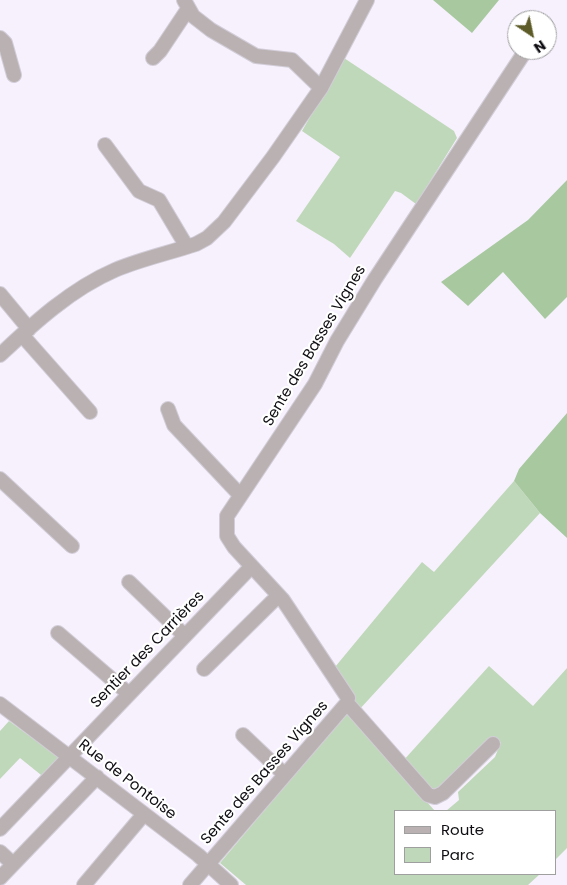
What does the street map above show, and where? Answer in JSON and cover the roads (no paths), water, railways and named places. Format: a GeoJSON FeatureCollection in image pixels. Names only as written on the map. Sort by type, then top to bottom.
{"type":"FeatureCollection","features":[{"type":"Feature","properties":{"kind":"street"},"geometry":{"type":"LineString","coordinates":[[0,355],[80,290],[108,274],[187,247],[207,238],[224,222],[273,157],[321,88],[367,0]]}},
{"type":"Feature","properties":{"kind":"street"},"geometry":{"type":"LineString","coordinates":[[186,5],[192,16],[247,52],[262,57],[292,60],[321,88]]}},
{"type":"Feature","properties":{"kind":"street"},"geometry":{"type":"LineString","coordinates":[[153,58],[160,51],[186,5]]}},
{"type":"Feature","properties":{"kind":"street"},"geometry":{"type":"LineString","coordinates":[[0,38],[5,43],[14,75]]}},
{"type":"Feature","properties":{"kind":"street","name":"Sente des Basses Vignes"},"geometry":{"type":"LineString","coordinates":[[190,885],[284,774],[347,704],[348,698],[278,596],[251,567],[227,536],[227,516],[315,384],[337,341],[375,279],[519,60]]}},
{"type":"Feature","properties":{"kind":"street"},"geometry":{"type":"LineString","coordinates":[[105,145],[139,191],[159,200],[187,247]]}},
{"type":"Feature","properties":{"kind":"street"},"geometry":{"type":"LineString","coordinates":[[0,294],[26,332],[90,412]]}},
{"type":"Feature","properties":{"kind":"street"},"geometry":{"type":"LineString","coordinates":[[168,409],[174,425],[240,495]]}},
{"type":"Feature","properties":{"kind":"street"},"geometry":{"type":"LineString","coordinates":[[0,479],[72,546]]}},
{"type":"Feature","properties":{"kind":"street","name":"Sentier des Carrières"},"geometry":{"type":"LineString","coordinates":[[0,829],[251,567]]}},
{"type":"Feature","properties":{"kind":"street"},"geometry":{"type":"LineString","coordinates":[[129,582],[185,636]]}},
{"type":"Feature","properties":{"kind":"street"},"geometry":{"type":"LineString","coordinates":[[204,669],[278,596]]}},
{"type":"Feature","properties":{"kind":"street"},"geometry":{"type":"LineString","coordinates":[[58,633],[129,694]]}},
{"type":"Feature","properties":{"kind":"street","name":"Rue de Pontoise"},"geometry":{"type":"LineString","coordinates":[[0,704],[208,864],[231,885]]}},
{"type":"Feature","properties":{"kind":"street","name":"Sente des Basses Vignes"},"geometry":{"type":"LineString","coordinates":[[347,704],[428,795],[435,797],[443,793],[493,744]]}},
{"type":"Feature","properties":{"kind":"street"},"geometry":{"type":"LineString","coordinates":[[243,734],[284,774]]}},
{"type":"Feature","properties":{"kind":"street"},"geometry":{"type":"LineString","coordinates":[[0,878],[96,777]]}},
{"type":"Feature","properties":{"kind":"street"},"geometry":{"type":"LineString","coordinates":[[84,885],[144,814]]}},
{"type":"Feature","properties":{"kind":"street"},"geometry":{"type":"LineString","coordinates":[[0,852],[14,864]]}}]}
